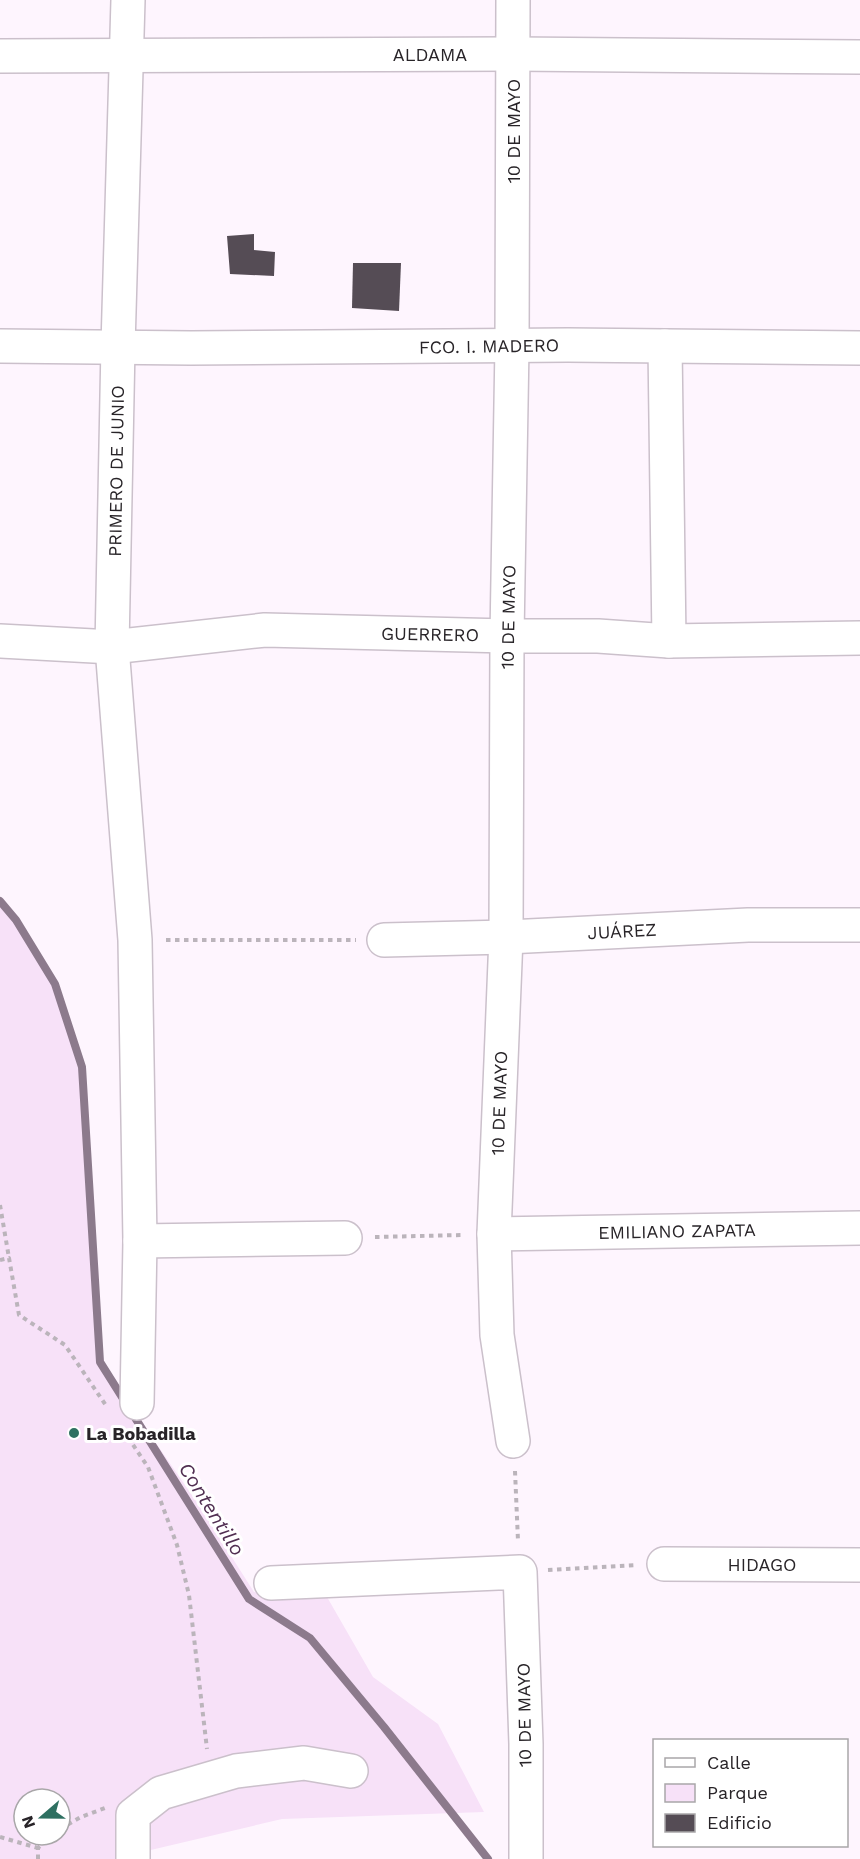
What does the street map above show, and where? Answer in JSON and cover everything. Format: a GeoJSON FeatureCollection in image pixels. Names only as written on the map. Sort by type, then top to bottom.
{"type":"FeatureCollection","features":[{"type":"Feature","properties":{"kind":"street","name":"PRIMERO DE JUNIO"},"geometry":{"type":"LineString","coordinates":[[123,1414],[140,1241],[135,940],[112,647],[128,0]]}},
{"type":"Feature","properties":{"kind":"street","name":"10 DE MAYO"},"geometry":{"type":"LineString","coordinates":[[513,0],[506,937],[494,1234],[497,1335],[513,1441]]}},
{"type":"Feature","properties":{"kind":"street","name":"ALDAMA"},"geometry":{"type":"LineString","coordinates":[[0,56],[514,54],[860,57]]}},
{"type":"Feature","properties":{"kind":"street","name":"FCO. I. MADERO"},"geometry":{"type":"LineString","coordinates":[[0,346],[191,348],[568,345],[860,348]]}},
{"type":"Feature","properties":{"kind":"street"},"geometry":{"type":"LineString","coordinates":[[665,346],[669,641]]}},
{"type":"Feature","properties":{"kind":"street","name":"GUERRERO"},"geometry":{"type":"LineString","coordinates":[[0,641],[112,647],[265,630],[598,636],[669,641],[860,638]]}},
{"type":"Feature","properties":{"kind":"street","name":"JUÁREZ"},"geometry":{"type":"LineString","coordinates":[[384,940],[506,937],[748,925],[860,925]]}},
{"type":"Feature","properties":{"kind":"street","name":"EMILIANO ZAPATA"},"geometry":{"type":"LineString","coordinates":[[494,1234],[860,1228]]}},
{"type":"Feature","properties":{"kind":"street"},"geometry":{"type":"LineString","coordinates":[[140,1241],[345,1238]]}},
{"type":"Feature","properties":{"kind":"street","name":"HIDAGO"},"geometry":{"type":"LineString","coordinates":[[664,1564],[860,1565]]}},
{"type":"Feature","properties":{"kind":"street","name":"10 DE MAYO"},"geometry":{"type":"LineString","coordinates":[[520,1572],[526,1744],[526,1859]]}},
{"type":"Feature","properties":{"kind":"street"},"geometry":{"type":"LineString","coordinates":[[271,1583],[520,1572]]}},
{"type":"Feature","properties":{"kind":"street"},"geometry":{"type":"LineString","coordinates":[[133,1859],[133,1815],[161,1793],[236,1771],[304,1763],[351,1772]]}},
{"type":"Feature","properties":{"kind":"path"},"geometry":{"type":"LineString","coordinates":[[135,940],[384,940]]}},
{"type":"Feature","properties":{"kind":"path"},"geometry":{"type":"LineString","coordinates":[[0,1205],[19,1315],[65,1345],[123,1414],[148,1467],[177,1545],[189,1595],[208,1757]]}},
{"type":"Feature","properties":{"kind":"path"},"geometry":{"type":"LineString","coordinates":[[345,1238],[494,1234]]}},
{"type":"Feature","properties":{"kind":"path"},"geometry":{"type":"LineString","coordinates":[[0,1260],[9,1258]]}},
{"type":"Feature","properties":{"kind":"path"},"geometry":{"type":"LineString","coordinates":[[513,1441],[520,1572],[664,1564]]}},
{"type":"Feature","properties":{"kind":"path"},"geometry":{"type":"LineString","coordinates":[[72,1822],[103,1808],[115,1806]]}},
{"type":"Feature","properties":{"kind":"path"},"geometry":{"type":"LineString","coordinates":[[0,1837],[38,1848],[38,1859]]}},
{"type":"Feature","properties":{"kind":"green space","name":"La Bobadilla"},"geometry":{"type":"Polygon","coordinates":[[[0,901],[16,920],[55,984],[82,1067],[100,1362],[198,1504],[254,1592],[323,1590],[373,1677],[438,1724],[484,1812],[282,1819],[121,1857],[121,1859],[0,1859],[0,901]]]}},
{"type":"Feature","properties":{"kind":"building"},"geometry":{"type":"Polygon","coordinates":[[[254,234],[254,250],[275,252],[274,276],[230,274],[227,236],[254,234]]]}},
{"type":"Feature","properties":{"kind":"building"},"geometry":{"type":"Polygon","coordinates":[[[353,263],[401,263],[399,311],[352,308],[353,263]]]}},
{"type":"Feature","properties":{"kind":"waterway","name":"Contentillo"},"geometry":{"type":"LineString","coordinates":[[0,901],[16,920],[55,984],[82,1067],[100,1362],[249,1599],[310,1638],[384,1727],[488,1859]]}},
{"type":"Feature","properties":{"kind":"place","name":"La Bobadilla"},"geometry":{"type":"Point","coordinates":[74,1433]}}]}
